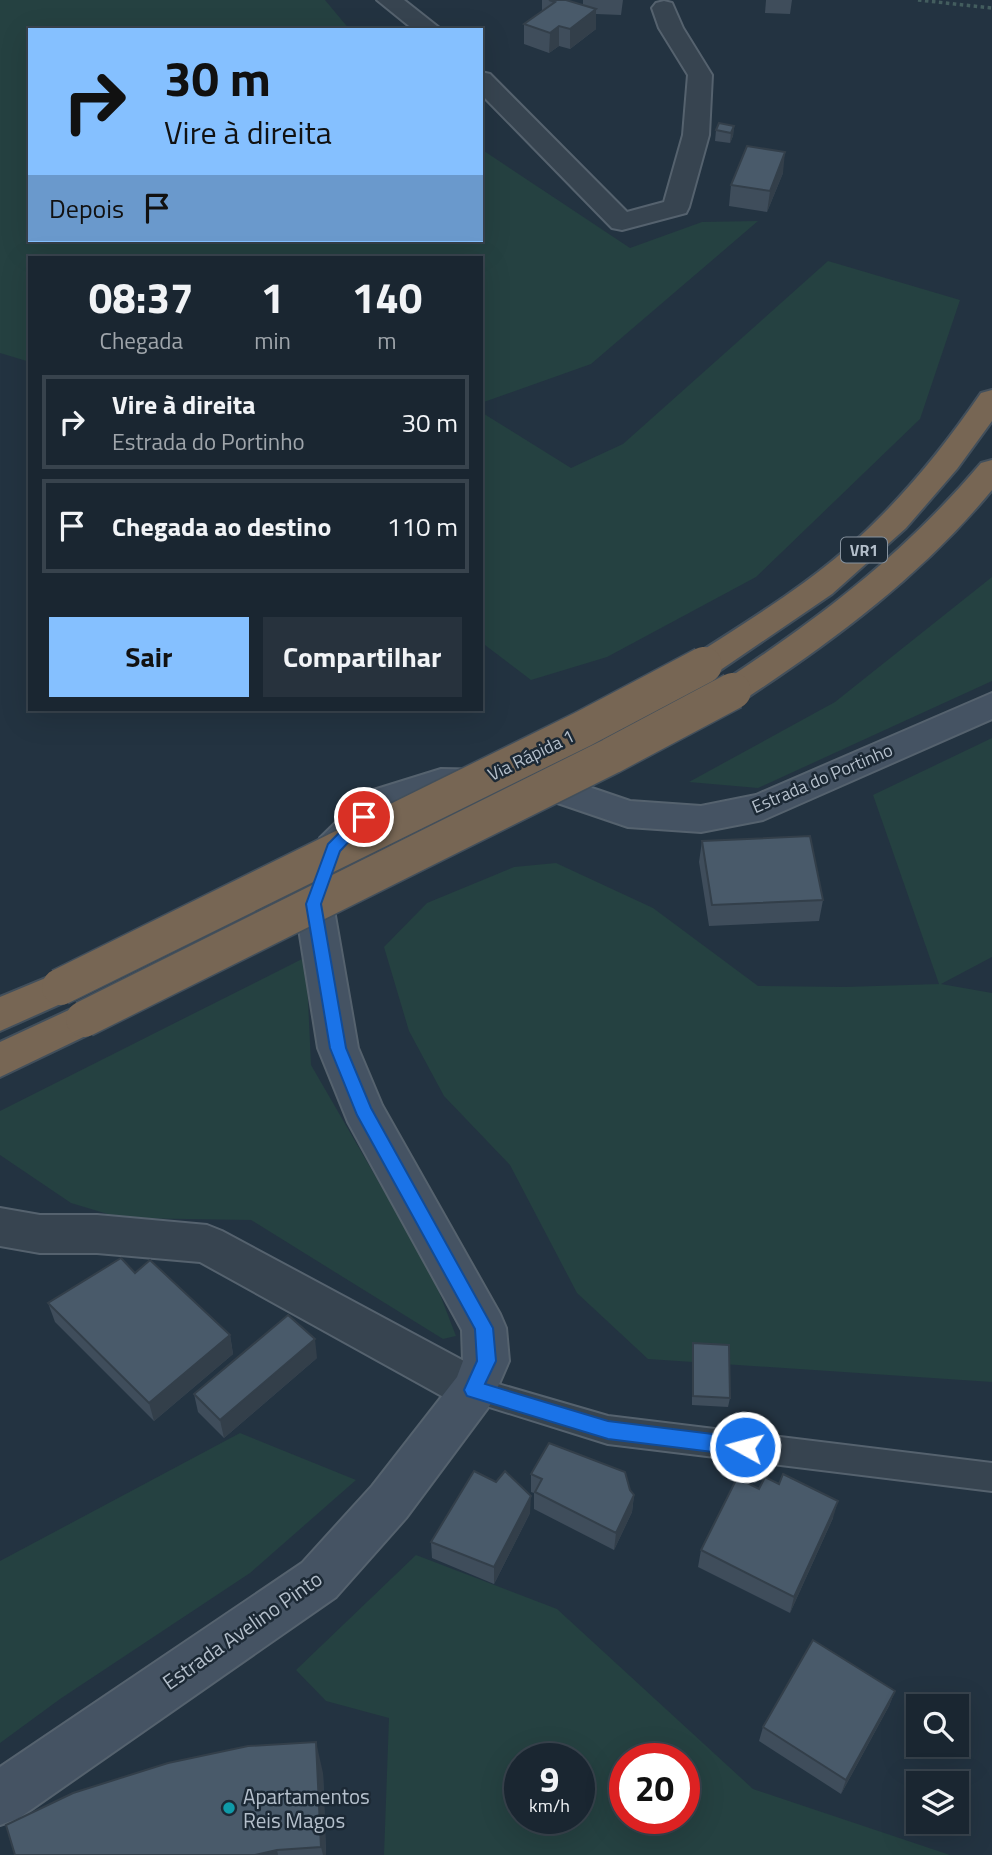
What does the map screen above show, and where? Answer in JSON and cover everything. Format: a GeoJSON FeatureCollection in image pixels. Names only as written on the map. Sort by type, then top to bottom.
{"type":"FeatureCollection","features":[{"type":"Feature","properties":{"kind":"highway","name":"Via Rápida 1"},"geometry":{"type":"LineString","coordinates":[[0,1015],[583,729],[704,665],[789,610],[857,557],[921,493],[964,441],[992,399]]}},
{"type":"Feature","properties":{"kind":"highway","name":"Via Rápida 1"},"geometry":{"type":"LineString","coordinates":[[0,1060],[611,756],[733,691],[827,629],[897,573],[958,513],[992,470]]}},
{"type":"Feature","properties":{"kind":"street"},"geometry":{"type":"LineString","coordinates":[[389,0],[427,28]]}},
{"type":"Feature","properties":{"kind":"street"},"geometry":{"type":"LineString","coordinates":[[483,81],[622,222],[676,207],[696,135],[700,75],[671,28],[664,8]]}},
{"type":"Feature","properties":{"kind":"street","name":"Estrada do Portinho"},"geometry":{"type":"LineString","coordinates":[[474,1390],[486,1361],[484,1328],[363,1110],[338,1048],[314,904],[333,848],[380,801],[441,782],[542,784],[628,814],[701,819],[763,807],[992,705]]}},
{"type":"Feature","properties":{"kind":"street"},"geometry":{"type":"LineString","coordinates":[[0,1227],[40,1234],[97,1234],[207,1244],[474,1390]]}},
{"type":"Feature","properties":{"kind":"street","name":"Estrada Avelino Pinto"},"geometry":{"type":"LineString","coordinates":[[0,1800],[92,1734],[319,1580],[389,1502],[474,1390]]}},
{"type":"Feature","properties":{"kind":"lane"},"geometry":{"type":"LineString","coordinates":[[474,1390],[608,1430],[992,1477]]}},
{"type":"Feature","properties":{"kind":"path"},"geometry":{"type":"LineString","coordinates":[[918,0],[992,8]]}},
{"type":"Feature","properties":{"kind":"green space"},"geometry":{"type":"Polygon","coordinates":[[[0,0],[325,0],[348,28],[28,28],[28,242],[483,242],[483,150],[630,248],[702,222],[758,221],[591,364],[483,402],[483,256],[28,256],[28,361],[0,353],[0,0]]]}},
{"type":"Feature","properties":{"kind":"green space"},"geometry":{"type":"Polygon","coordinates":[[[828,261],[960,300],[920,419],[756,577],[607,657],[531,680],[483,644],[483,413],[571,468],[623,444],[828,261]]]}},
{"type":"Feature","properties":{"kind":"green space"},"geometry":{"type":"Polygon","coordinates":[[[992,577],[992,681],[758,788],[689,782],[835,702],[992,577]]]}},
{"type":"Feature","properties":{"kind":"green space"},"geometry":{"type":"Polygon","coordinates":[[[992,738],[992,957],[941,984],[992,993],[992,1382],[648,1359],[577,1293],[510,1165],[444,1096],[409,1031],[384,947],[427,903],[514,867],[556,863],[653,908],[758,986],[939,984],[873,795],[992,738]]]}},
{"type":"Feature","properties":{"kind":"green space"},"geometry":{"type":"Polygon","coordinates":[[[306,957],[311,1065],[432,1274],[456,1336],[443,1339],[251,1220],[121,1218],[71,1203],[0,1155],[0,1111],[306,957]]]}},
{"type":"Feature","properties":{"kind":"green space"},"geometry":{"type":"Polygon","coordinates":[[[240,1433],[356,1480],[250,1573],[60,1699],[0,1743],[0,1561],[240,1433]]]}},
{"type":"Feature","properties":{"kind":"green space"},"geometry":{"type":"Polygon","coordinates":[[[416,1555],[557,1609],[753,1789],[950,1855],[384,1855],[389,1718],[326,1701],[296,1670],[416,1555]]]}},
{"type":"Feature","properties":{"kind":"building"},"geometry":{"type":"Polygon","coordinates":[[[549,0],[566,0],[596,9],[570,29],[559,26],[550,33],[524,24],[555,2],[549,0]]]}},
{"type":"Feature","properties":{"kind":"building"},"geometry":{"type":"Polygon","coordinates":[[[719,123],[734,126],[731,133],[716,130],[719,123]]]}},
{"type":"Feature","properties":{"kind":"building"},"geometry":{"type":"Polygon","coordinates":[[[747,146],[785,152],[770,191],[731,185],[747,146]]]}},
{"type":"Feature","properties":{"kind":"building"},"geometry":{"type":"Polygon","coordinates":[[[810,836],[823,900],[712,905],[702,841],[810,836]]]}},
{"type":"Feature","properties":{"kind":"building"},"geometry":{"type":"Polygon","coordinates":[[[121,1258],[135,1273],[150,1260],[230,1335],[149,1403],[48,1303],[121,1258]]]}},
{"type":"Feature","properties":{"kind":"building"},"geometry":{"type":"Polygon","coordinates":[[[288,1315],[315,1339],[220,1420],[194,1394],[288,1315]]]}},
{"type":"Feature","properties":{"kind":"building"},"geometry":{"type":"Polygon","coordinates":[[[693,1343],[729,1345],[730,1398],[693,1396],[693,1343]]]}},
{"type":"Feature","properties":{"kind":"building"},"geometry":{"type":"Polygon","coordinates":[[[549,1443],[625,1472],[634,1495],[616,1533],[535,1492],[542,1479],[531,1474],[549,1443]]]}},
{"type":"Feature","properties":{"kind":"building"},"geometry":{"type":"Polygon","coordinates":[[[474,1471],[496,1482],[505,1471],[531,1496],[494,1567],[431,1542],[474,1471]]]}},
{"type":"Feature","properties":{"kind":"building"},"geometry":{"type":"Polygon","coordinates":[[[783,1474],[838,1501],[794,1597],[701,1550],[737,1478],[759,1489],[765,1477],[779,1484],[783,1474]]]}},
{"type":"Feature","properties":{"kind":"building"},"geometry":{"type":"Polygon","coordinates":[[[813,1640],[895,1691],[846,1780],[763,1727],[813,1640]]]}},
{"type":"Feature","properties":{"kind":"building"},"geometry":{"type":"Polygon","coordinates":[[[316,1742],[321,1847],[277,1850],[255,1855],[15,1855],[6,1825],[73,1793],[168,1763],[248,1746],[316,1742]]]}},
{"type":"Feature","properties":{"kind":"place","name":"Apartamentos Reis Magos"},"geometry":{"type":"Point","coordinates":[229,1808]}},
{"type":"Feature","properties":{"kind":"route"},"geometry":{"type":"LineString","coordinates":[[364,817],[333,848],[314,904],[338,1048],[363,1110],[466,1291],[484,1328],[486,1361],[474,1390],[608,1430],[745,1447]]}}]}
